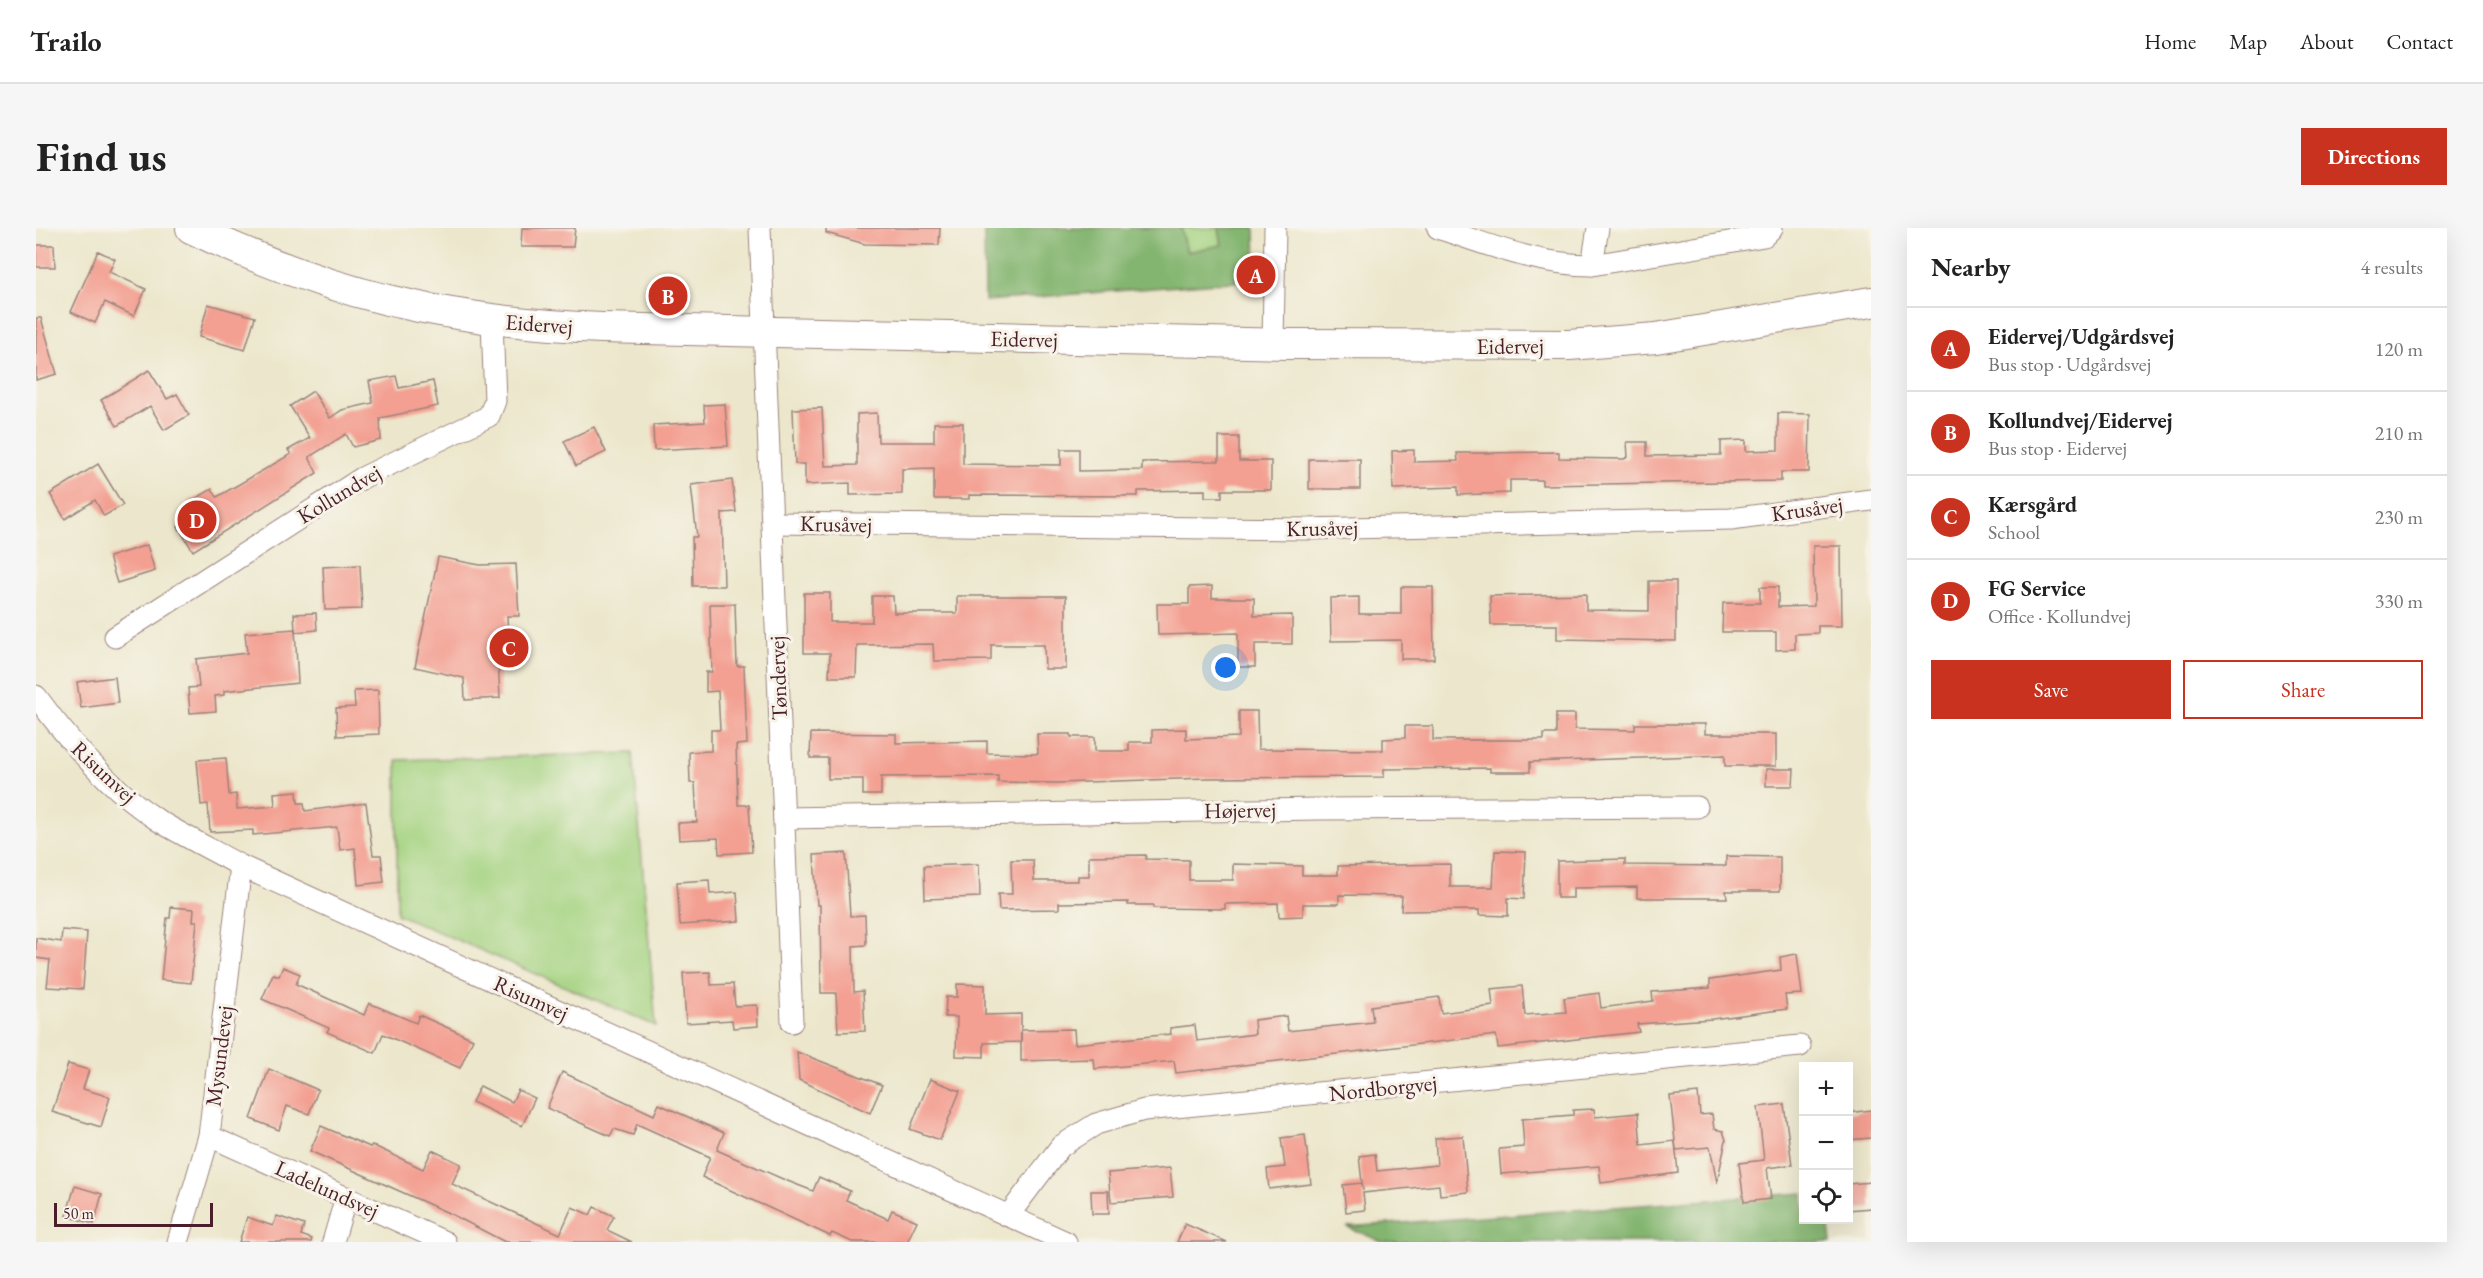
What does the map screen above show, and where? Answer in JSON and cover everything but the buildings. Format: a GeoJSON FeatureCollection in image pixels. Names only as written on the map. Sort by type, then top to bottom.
{"type":"FeatureCollection","features":[{"type":"Feature","properties":{"kind":"street","name":"Eidervej"},"geometry":{"type":"LineString","coordinates":[[191,228],[294,273],[364,296],[492,321],[547,326],[764,333],[1477,347],[1569,345],[1656,338],[1871,302]]}},
{"type":"Feature","properties":{"kind":"street","name":"Tøndervej"},"geometry":{"type":"LineString","coordinates":[[760,228],[792,1022]]}},
{"type":"Feature","properties":{"kind":"street"},"geometry":{"type":"LineString","coordinates":[[1274,344],[1275,228]]}},
{"type":"Feature","properties":{"kind":"street"},"geometry":{"type":"LineString","coordinates":[[1438,228],[1519,255],[1566,265],[1592,265],[1764,236],[1772,228]]}},
{"type":"Feature","properties":{"kind":"street"},"geometry":{"type":"LineString","coordinates":[[1592,265],[1598,228]]}},
{"type":"Feature","properties":{"kind":"street","name":"Kollundvej"},"geometry":{"type":"LineString","coordinates":[[115,637],[362,478],[489,416],[495,401],[492,321]]}},
{"type":"Feature","properties":{"kind":"street","name":"Krusåvej"},"geometry":{"type":"LineString","coordinates":[[772,523],[1306,529],[1731,519],[1871,500]]}},
{"type":"Feature","properties":{"kind":"street","name":"Risumvej"},"geometry":{"type":"LineString","coordinates":[[36,696],[60,729],[104,777],[158,820],[241,866],[1066,1242]]}},
{"type":"Feature","properties":{"kind":"street","name":"Højervej"},"geometry":{"type":"LineString","coordinates":[[784,818],[1328,809],[1697,807]]}},
{"type":"Feature","properties":{"kind":"street","name":"Mysundevej"},"geometry":{"type":"LineString","coordinates":[[178,1242],[210,1136],[241,866]]}},
{"type":"Feature","properties":{"kind":"street","name":"Nordborgvej"},"geometry":{"type":"LineString","coordinates":[[1008,1216],[1061,1146],[1096,1124],[1144,1110],[1800,1046]]}},
{"type":"Feature","properties":{"kind":"street","name":"Ladelundsvej"},"geometry":{"type":"LineString","coordinates":[[210,1136],[445,1242]]}},
{"type":"Feature","properties":{"kind":"street"},"geometry":{"type":"LineString","coordinates":[[333,1242],[346,1197]]}},
{"type":"Feature","properties":{"kind":"green space"},"geometry":{"type":"Polygon","coordinates":[[[984,228],[1181,228],[1187,252],[1222,245],[1219,228],[1255,228],[1256,267],[1243,268],[1243,281],[985,301],[984,228]]]}},
{"type":"Feature","properties":{"kind":"green space"},"geometry":{"type":"Polygon","coordinates":[[[1181,228],[1219,228],[1222,245],[1187,252],[1181,228]]]}},
{"type":"Feature","properties":{"kind":"green space"},"geometry":{"type":"Polygon","coordinates":[[[633,753],[656,1026],[397,914],[397,760],[633,753]]]}},
{"type":"Feature","properties":{"kind":"green space"},"geometry":{"type":"Polygon","coordinates":[[[1799,1193],[1799,1224],[1829,1224],[1831,1242],[1383,1242],[1347,1227],[1799,1193]]]}},
{"type":"Feature","properties":{"kind":"place","name":"Eidervej/Udgårdsvej"},"geometry":{"type":"Point","coordinates":[1256,275]}},
{"type":"Feature","properties":{"kind":"place","name":"Kollundvej/Eidervej"},"geometry":{"type":"Point","coordinates":[668,296]}},
{"type":"Feature","properties":{"kind":"place","name":"FG Service"},"geometry":{"type":"Point","coordinates":[197,520]}},
{"type":"Feature","properties":{"kind":"place","name":"Kærsgård"},"geometry":{"type":"Point","coordinates":[509,648]}}]}
